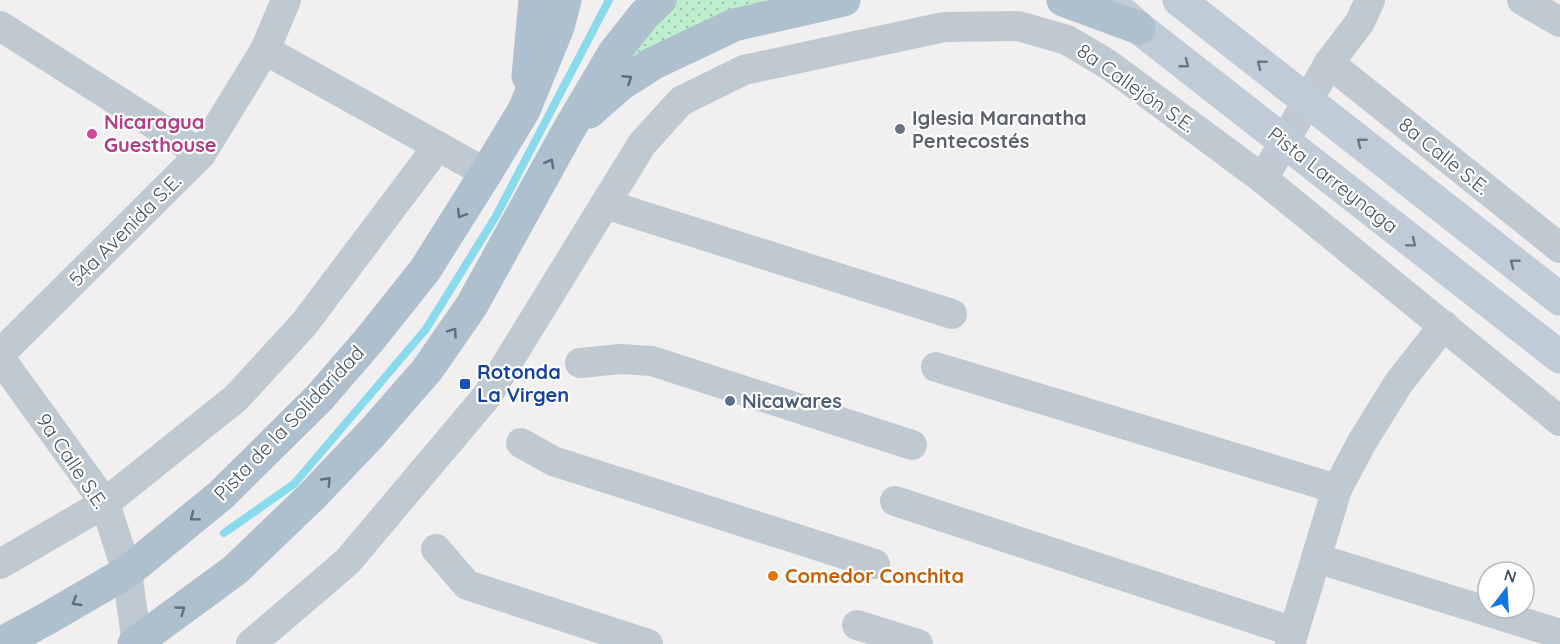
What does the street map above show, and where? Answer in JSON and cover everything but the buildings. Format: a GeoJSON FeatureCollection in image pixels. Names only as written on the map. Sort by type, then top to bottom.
{"type":"FeatureCollection","features":[{"type":"Feature","properties":{"kind":"main road"},"geometry":{"type":"LineString","coordinates":[[524,110],[535,0]]}},
{"type":"Feature","properties":{"kind":"main road","name":"Pista de la Solidaridad"},"geometry":{"type":"LineString","coordinates":[[0,644],[127,572],[220,495],[320,397],[426,270],[486,173],[524,110],[558,27],[565,0]]}},
{"type":"Feature","properties":{"kind":"main road"},"geometry":{"type":"LineString","coordinates":[[136,644],[235,570],[372,433],[427,370],[472,305],[614,53],[644,15],[660,0]]}},
{"type":"Feature","properties":{"kind":"main road"},"geometry":{"type":"LineString","coordinates":[[568,131],[621,84],[675,52],[734,26],[844,0]]}},
{"type":"Feature","properties":{"kind":"main road"},"geometry":{"type":"LineString","coordinates":[[1063,0],[1139,28]]}},
{"type":"Feature","properties":{"kind":"main road","name":"Pista Larreynaga"},"geometry":{"type":"LineString","coordinates":[[1107,0],[1139,28],[1429,257],[1560,357]]}},
{"type":"Feature","properties":{"kind":"main road"},"geometry":{"type":"LineString","coordinates":[[1179,0],[1560,299]]}},
{"type":"Feature","properties":{"kind":"street","name":"54a Avenida S.E."},"geometry":{"type":"LineString","coordinates":[[0,356],[201,154],[265,50],[286,0]]}},
{"type":"Feature","properties":{"kind":"street"},"geometry":{"type":"LineString","coordinates":[[1263,179],[1329,63],[1360,22],[1370,0]]}},
{"type":"Feature","properties":{"kind":"street"},"geometry":{"type":"LineString","coordinates":[[1522,0],[1560,22]]}},
{"type":"Feature","properties":{"kind":"street"},"geometry":{"type":"LineString","coordinates":[[0,26],[201,154]]}},
{"type":"Feature","properties":{"kind":"street","name":"8a Callejón S.E."},"geometry":{"type":"LineString","coordinates":[[252,644],[347,562],[487,396],[642,144],[681,101],[744,70],[944,27],[1018,26],[1067,40],[1109,65],[1263,179],[1560,422]]}},
{"type":"Feature","properties":{"kind":"street"},"geometry":{"type":"LineString","coordinates":[[265,50],[486,173]]}},
{"type":"Feature","properties":{"kind":"street","name":"8a Calle S.E."},"geometry":{"type":"LineString","coordinates":[[1329,63],[1560,248]]}},
{"type":"Feature","properties":{"kind":"street"},"geometry":{"type":"LineString","coordinates":[[0,564],[105,503],[236,398],[304,324],[438,146]]}},
{"type":"Feature","properties":{"kind":"street"},"geometry":{"type":"LineString","coordinates":[[605,204],[952,314]]}},
{"type":"Feature","properties":{"kind":"street"},"geometry":{"type":"LineString","coordinates":[[895,501],[1292,638],[1337,489],[1362,442],[1398,384],[1444,325]]}},
{"type":"Feature","properties":{"kind":"street","name":"9a Calle S.E."},"geometry":{"type":"LineString","coordinates":[[0,356],[105,503],[127,572],[136,644]]}},
{"type":"Feature","properties":{"kind":"street"},"geometry":{"type":"LineString","coordinates":[[580,363],[620,359],[652,361],[912,445]]}},
{"type":"Feature","properties":{"kind":"street"},"geometry":{"type":"LineString","coordinates":[[936,367],[1337,489]]}},
{"type":"Feature","properties":{"kind":"street"},"geometry":{"type":"LineString","coordinates":[[521,443],[553,461],[875,564]]}},
{"type":"Feature","properties":{"kind":"street"},"geometry":{"type":"LineString","coordinates":[[436,549],[467,585],[648,644]]}},
{"type":"Feature","properties":{"kind":"street"},"geometry":{"type":"LineString","coordinates":[[1316,558],[1560,634]]}},
{"type":"Feature","properties":{"kind":"street"},"geometry":{"type":"LineString","coordinates":[[857,625],[918,644]]}},
{"type":"Feature","properties":{"kind":"green space"},"geometry":{"type":"Polygon","coordinates":[[[660,0],[844,0],[621,84],[614,53],[660,0]]]}},
{"type":"Feature","properties":{"kind":"waterway"},"geometry":{"type":"LineString","coordinates":[[224,533],[294,484],[426,329],[496,216],[609,0]]}},
{"type":"Feature","properties":{"kind":"place","name":"Iglesia Maranatha Pentecostés"},"geometry":{"type":"Point","coordinates":[900,129]}},
{"type":"Feature","properties":{"kind":"place","name":"Nicaragua Guesthouse"},"geometry":{"type":"Point","coordinates":[92,134]}},
{"type":"Feature","properties":{"kind":"place","name":"Rotonda La Virgen"},"geometry":{"type":"Point","coordinates":[465,384]}},
{"type":"Feature","properties":{"kind":"place","name":"Nicawares"},"geometry":{"type":"Point","coordinates":[730,401]}},
{"type":"Feature","properties":{"kind":"place","name":"Comedor Conchita"},"geometry":{"type":"Point","coordinates":[773,576]}}]}
